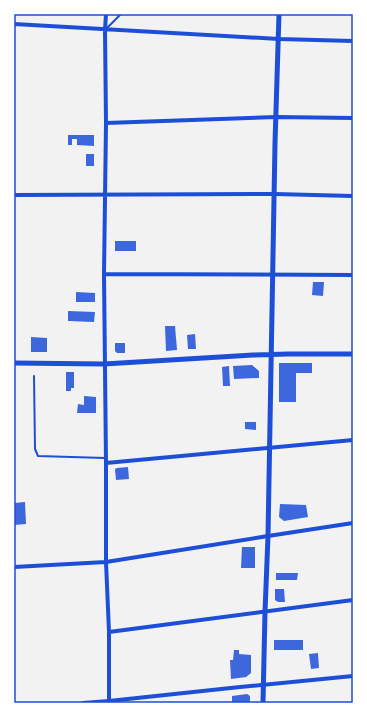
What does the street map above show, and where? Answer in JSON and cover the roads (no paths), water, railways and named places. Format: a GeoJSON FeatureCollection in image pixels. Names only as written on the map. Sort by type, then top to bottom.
{"type":"FeatureCollection","features":[{"type":"Feature","properties":{"kind":"street"},"geometry":{"type":"LineString","coordinates":[[106,14],[104,364],[109,702]]}},
{"type":"Feature","properties":{"kind":"street"},"geometry":{"type":"LineString","coordinates":[[263,703],[279,14]]}},
{"type":"Feature","properties":{"kind":"street"},"geometry":{"type":"LineString","coordinates":[[14,24],[279,39],[353,41]]}},
{"type":"Feature","properties":{"kind":"street"},"geometry":{"type":"LineString","coordinates":[[106,123],[276,117],[353,118]]}},
{"type":"Feature","properties":{"kind":"street"},"geometry":{"type":"LineString","coordinates":[[14,195],[275,194],[353,196]]}},
{"type":"Feature","properties":{"kind":"street"},"geometry":{"type":"LineString","coordinates":[[104,274],[353,275]]}},
{"type":"Feature","properties":{"kind":"street"},"geometry":{"type":"LineString","coordinates":[[14,363],[104,364],[272,355],[353,354]]}},
{"type":"Feature","properties":{"kind":"street"},"geometry":{"type":"LineString","coordinates":[[106,463],[353,440]]}},
{"type":"Feature","properties":{"kind":"street"},"geometry":{"type":"LineString","coordinates":[[14,567],[106,562],[353,523]]}},
{"type":"Feature","properties":{"kind":"street"},"geometry":{"type":"LineString","coordinates":[[109,632],[353,600]]}},
{"type":"Feature","properties":{"kind":"street"},"geometry":{"type":"LineString","coordinates":[[83,703],[109,702],[353,676]]}},
{"type":"Feature","properties":{"kind":"lane"},"geometry":{"type":"LineString","coordinates":[[105,30],[121,14]]}},
{"type":"Feature","properties":{"kind":"lane"},"geometry":{"type":"LineString","coordinates":[[34,376],[35,449],[38,456],[106,458]]}}]}
